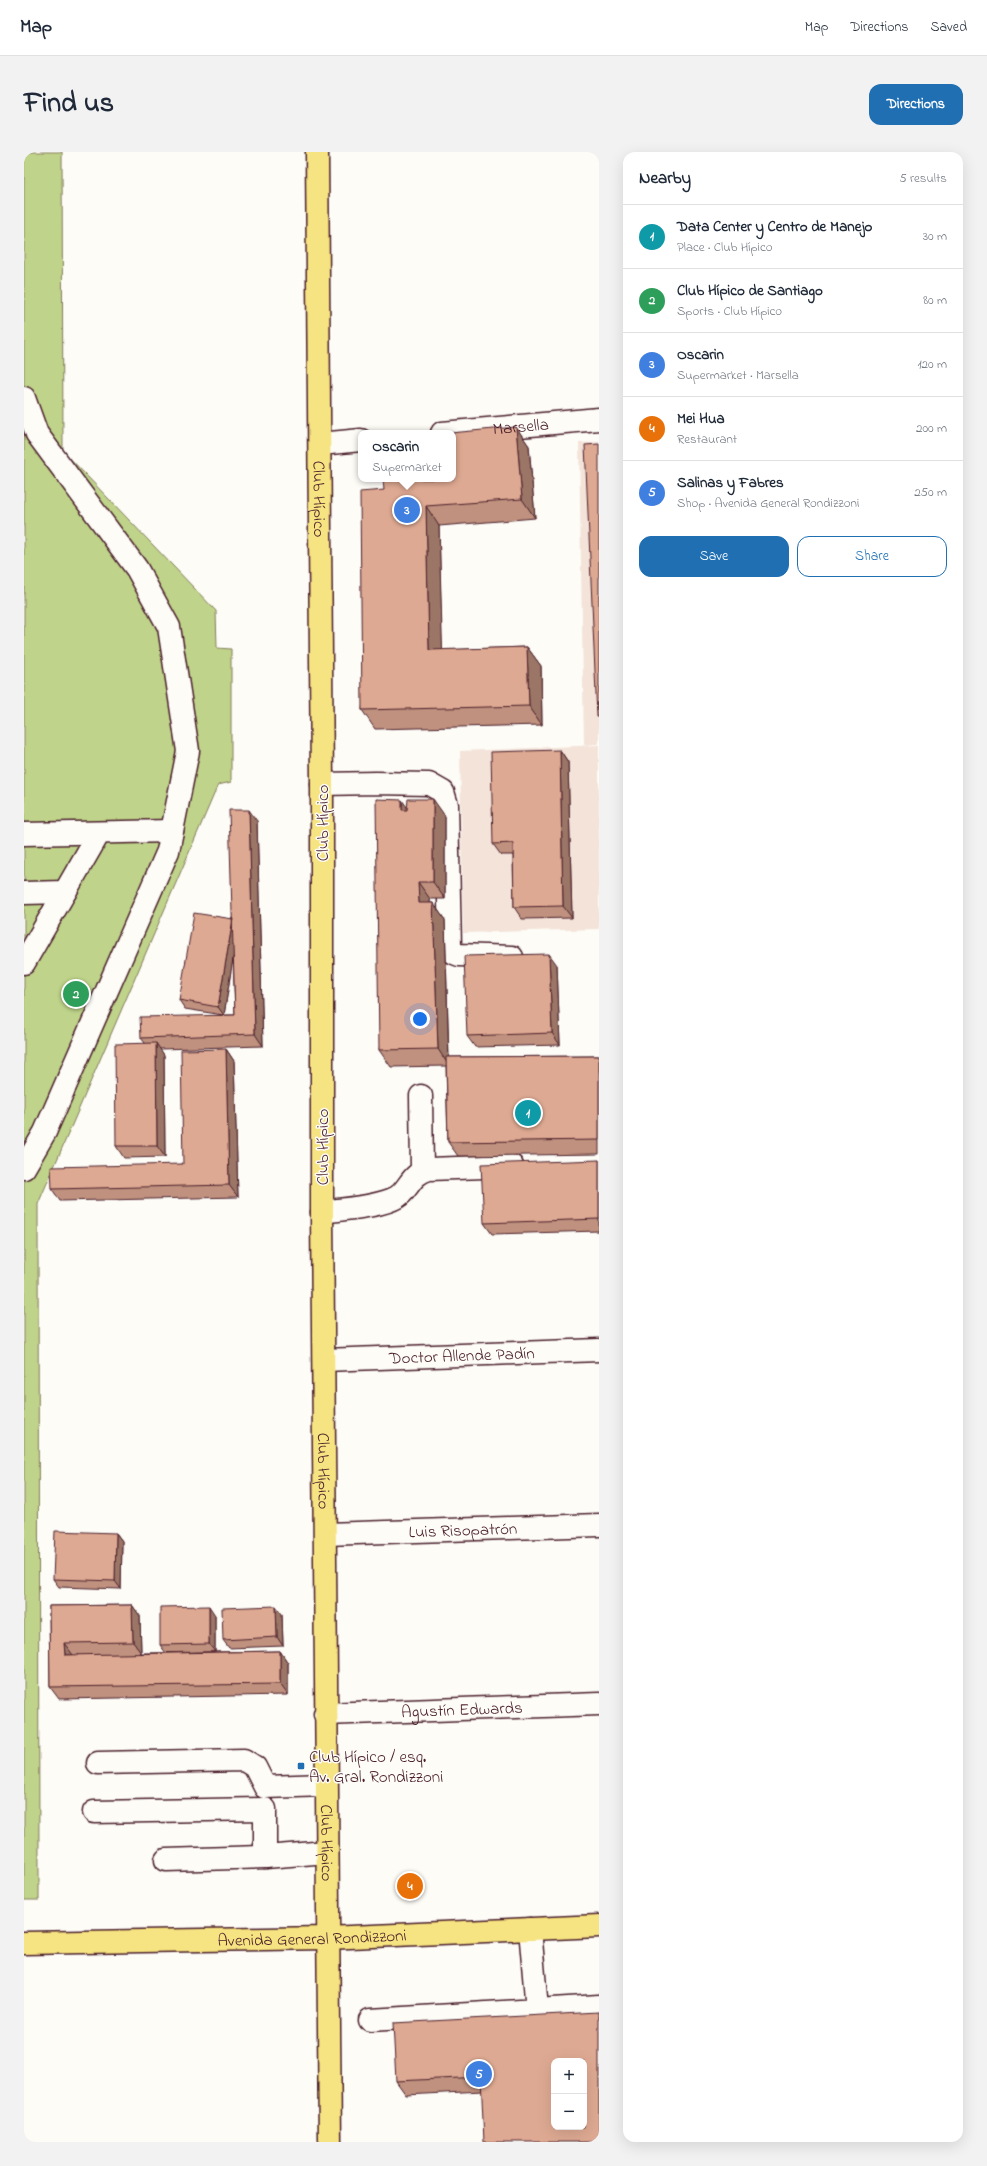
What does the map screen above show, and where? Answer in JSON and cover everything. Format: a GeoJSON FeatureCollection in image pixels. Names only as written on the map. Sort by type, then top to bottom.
{"type":"FeatureCollection","features":[{"type":"Feature","properties":{"kind":"main road","name":"Club Hípico"},"geometry":{"type":"LineString","coordinates":[[317,152],[322,784],[322,1212],[326,1534],[327,1938],[330,2142]]}},
{"type":"Feature","properties":{"kind":"main road","name":"Avenida General Rondizzoni"},"geometry":{"type":"LineString","coordinates":[[24,1943],[327,1938],[599,1926]]}},
{"type":"Feature","properties":{"kind":"street"},"geometry":{"type":"LineString","coordinates":[[24,398],[37,434],[137,569],[169,626],[188,752],[168,851],[45,1132],[24,1168]]}},
{"type":"Feature","properties":{"kind":"street","name":"Marsella"},"geometry":{"type":"LineString","coordinates":[[456,432],[599,419]]}},
{"type":"Feature","properties":{"kind":"street"},"geometry":{"type":"LineString","coordinates":[[320,444],[358,440]]}},
{"type":"Feature","properties":{"kind":"street"},"geometry":{"type":"LineString","coordinates":[[322,784],[376,782],[429,784],[443,792],[447,805],[450,947],[454,953],[459,955],[529,957]]}},
{"type":"Feature","properties":{"kind":"street"},"geometry":{"type":"LineString","coordinates":[[24,834],[172,831]]}},
{"type":"Feature","properties":{"kind":"street"},"geometry":{"type":"LineString","coordinates":[[24,963],[99,833]]}},
{"type":"Feature","properties":{"kind":"street"},"geometry":{"type":"LineString","coordinates":[[24,893],[65,892]]}},
{"type":"Feature","properties":{"kind":"street"},"geometry":{"type":"LineString","coordinates":[[421,1096],[422,1170]]}},
{"type":"Feature","properties":{"kind":"street"},"geometry":{"type":"LineString","coordinates":[[322,1212],[380,1203],[398,1196],[412,1179],[422,1170],[434,1168],[531,1165]]}},
{"type":"Feature","properties":{"kind":"street","name":"Doctor Allende Padín"},"geometry":{"type":"LineString","coordinates":[[324,1360],[599,1350]]}},
{"type":"Feature","properties":{"kind":"street","name":"Luis Risopatrón"},"geometry":{"type":"LineString","coordinates":[[326,1534],[599,1525]]}},
{"type":"Feature","properties":{"kind":"street","name":"Agustín Edwards"},"geometry":{"type":"LineString","coordinates":[[326,1714],[599,1704]]}},
{"type":"Feature","properties":{"kind":"street"},"geometry":{"type":"LineString","coordinates":[[98,1763],[244,1760],[255,1767],[265,1787],[265,1857]]}},
{"type":"Feature","properties":{"kind":"street"},"geometry":{"type":"LineString","coordinates":[[265,1787],[326,1786]]}},
{"type":"Feature","properties":{"kind":"street"},"geometry":{"type":"LineString","coordinates":[[94,1812],[265,1809]]}},
{"type":"Feature","properties":{"kind":"street"},"geometry":{"type":"LineString","coordinates":[[166,1860],[265,1857],[327,1852]]}},
{"type":"Feature","properties":{"kind":"street"},"geometry":{"type":"LineString","coordinates":[[530,1929],[537,2010]]}},
{"type":"Feature","properties":{"kind":"street"},"geometry":{"type":"LineString","coordinates":[[370,2020],[599,2006]]}},
{"type":"Feature","properties":{"kind":"shaded area"},"geometry":{"type":"Polygon","coordinates":[[[599,442],[599,744],[584,745],[579,443],[599,442]]]}},
{"type":"Feature","properties":{"kind":"shaded area"},"geometry":{"type":"Polygon","coordinates":[[[599,745],[599,929],[463,933],[460,751],[599,745]]]}},
{"type":"Feature","properties":{"kind":"green space"},"geometry":{"type":"Polygon","coordinates":[[[24,152],[62,152],[63,451],[216,611],[217,648],[231,649],[231,782],[218,785],[38,1204],[39,1900],[24,1900],[24,152]]]}},
{"type":"Feature","properties":{"kind":"building"},"geometry":{"type":"Polygon","coordinates":[[[516,427],[522,499],[426,506],[429,650],[527,647],[529,706],[362,710],[360,492],[384,490],[383,482],[456,482],[456,432],[516,427]]]}},
{"type":"Feature","properties":{"kind":"building"},"geometry":{"type":"Polygon","coordinates":[[[599,444],[599,717],[597,717],[585,445],[599,444]]]}},
{"type":"Feature","properties":{"kind":"building"},"geometry":{"type":"Polygon","coordinates":[[[560,750],[563,906],[514,907],[513,843],[493,844],[491,752],[560,750]]]}},
{"type":"Feature","properties":{"kind":"building"},"geometry":{"type":"Polygon","coordinates":[[[376,799],[402,800],[402,810],[407,810],[408,799],[433,799],[433,882],[418,882],[419,903],[433,903],[438,1049],[379,1050],[376,799]]]}},
{"type":"Feature","properties":{"kind":"building"},"geometry":{"type":"Polygon","coordinates":[[[229,810],[249,810],[255,1034],[141,1038],[140,1017],[235,1015],[229,810]]]}},
{"type":"Feature","properties":{"kind":"building"},"geometry":{"type":"Polygon","coordinates":[[[194,913],[233,919],[218,1007],[179,1000],[194,913]]]}},
{"type":"Feature","properties":{"kind":"building"},"geometry":{"type":"Polygon","coordinates":[[[549,954],[552,1033],[467,1036],[464,956],[549,954]]]}},
{"type":"Feature","properties":{"kind":"building"},"geometry":{"type":"Polygon","coordinates":[[[156,1043],[157,1146],[116,1146],[115,1044],[156,1043]]]}},
{"type":"Feature","properties":{"kind":"building"},"geometry":{"type":"Polygon","coordinates":[[[226,1049],[229,1185],[52,1189],[51,1167],[183,1164],[181,1050],[226,1049]]]}},
{"type":"Feature","properties":{"kind":"building"},"geometry":{"type":"Polygon","coordinates":[[[599,1056],[599,1140],[448,1142],[446,1057],[599,1056]]]}},
{"type":"Feature","properties":{"kind":"building"},"geometry":{"type":"Polygon","coordinates":[[[599,1160],[599,1219],[484,1223],[481,1164],[599,1160]]]}},
{"type":"Feature","properties":{"kind":"building"},"geometry":{"type":"Polygon","coordinates":[[[55,1531],[116,1533],[115,1581],[53,1579],[55,1531]]]}},
{"type":"Feature","properties":{"kind":"building"},"geometry":{"type":"Polygon","coordinates":[[[132,1605],[133,1642],[64,1643],[65,1655],[280,1651],[280,1684],[50,1687],[49,1606],[132,1605]]]}},
{"type":"Feature","properties":{"kind":"building"},"geometry":{"type":"Polygon","coordinates":[[[209,1606],[209,1644],[160,1645],[160,1607],[209,1606]]]}},
{"type":"Feature","properties":{"kind":"building"},"geometry":{"type":"Polygon","coordinates":[[[276,1606],[277,1637],[223,1640],[222,1608],[276,1606]]]}},
{"type":"Feature","properties":{"kind":"building"},"geometry":{"type":"Polygon","coordinates":[[[599,2012],[599,2142],[484,2142],[481,2077],[396,2081],[393,2023],[599,2012]]]}},
{"type":"Feature","properties":{"kind":"place","name":"Oscarin"},"geometry":{"type":"Point","coordinates":[407,510]}},
{"type":"Feature","properties":{"kind":"place","name":"Club Hípico de Santiago"},"geometry":{"type":"Point","coordinates":[76,994]}},
{"type":"Feature","properties":{"kind":"place","name":"Data Center y Centro de Manejo"},"geometry":{"type":"Point","coordinates":[528,1113]}},
{"type":"Feature","properties":{"kind":"place","name":"Club Hípico / esq. Av. Gral. Rondizzoni"},"geometry":{"type":"Point","coordinates":[301,1766]}},
{"type":"Feature","properties":{"kind":"place","name":"Mei Hua"},"geometry":{"type":"Point","coordinates":[410,1886]}},
{"type":"Feature","properties":{"kind":"place","name":"Salinas y Fabres"},"geometry":{"type":"Point","coordinates":[479,2074]}}]}
